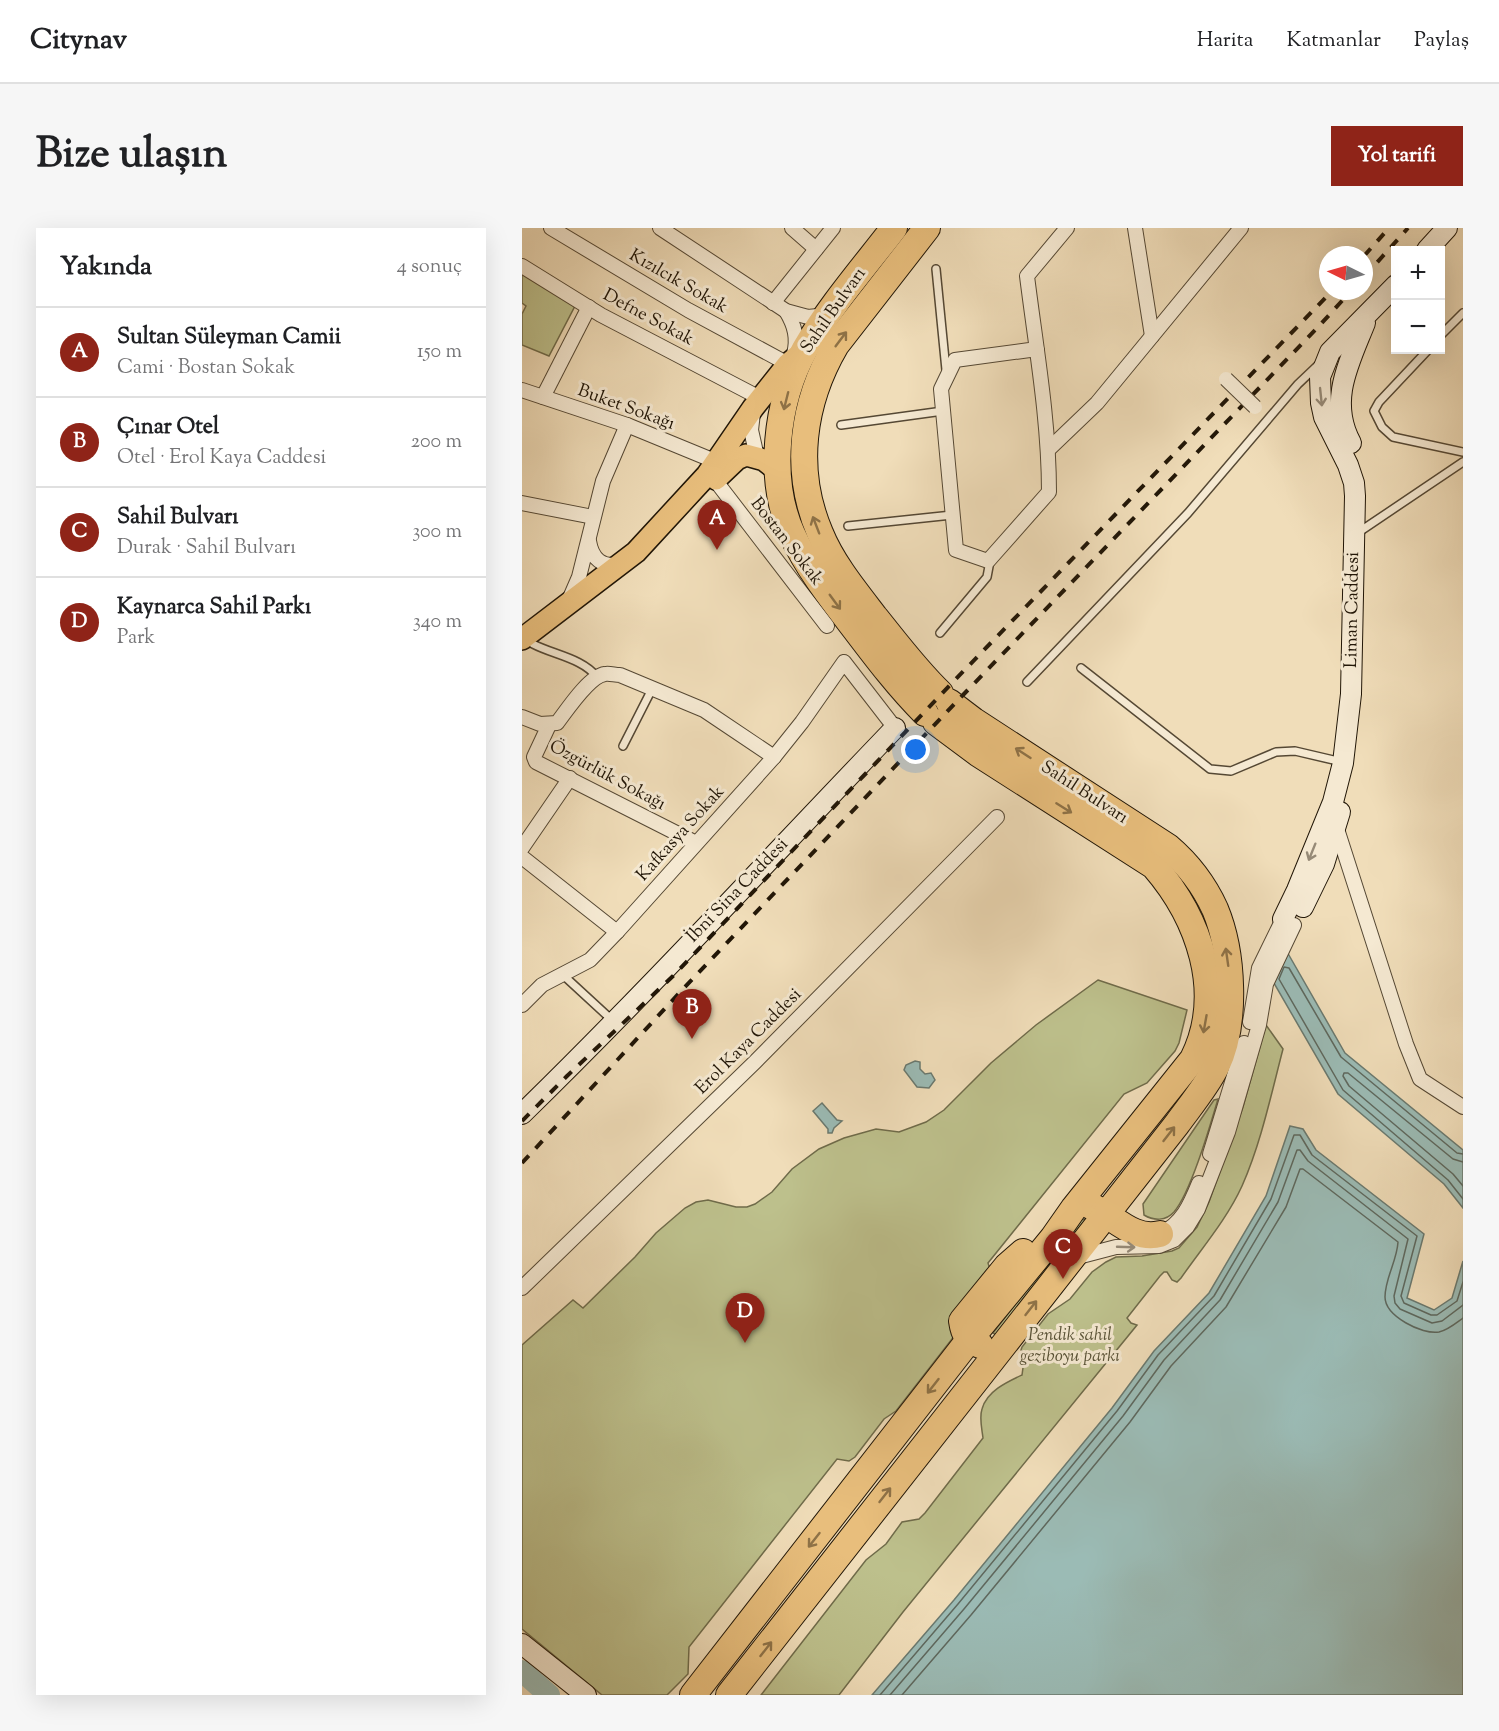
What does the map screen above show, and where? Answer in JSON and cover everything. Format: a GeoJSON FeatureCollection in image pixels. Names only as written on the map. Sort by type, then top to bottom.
{"type":"FeatureCollection","features":[{"type":"Feature","properties":{"kind":"highway","name":"Sahil Bulvarı"},"geometry":{"type":"LineString","coordinates":[[729,1695],[1211,1078],[1222,1053],[1228,1017],[1230,991],[1226,949],[1216,911],[1201,884],[1180,858],[1168,847],[982,726],[909,696],[814,574],[791,532],[778,471],[782,420],[795,358],[894,228]]}},
{"type":"Feature","properties":{"kind":"highway","name":"Sahil Bulvarı"},"geometry":{"type":"LineString","coordinates":[[927,228],[836,345],[823,368],[809,410],[805,438],[804,473],[812,513],[820,535],[859,597],[922,676],[937,707],[979,754],[1154,866],[1177,896],[1200,946],[1207,1003],[1207,1018],[1199,1048],[1193,1059],[1071,1213],[1007,1266],[977,1301],[962,1321],[963,1333],[969,1340]]}},
{"type":"Feature","properties":{"kind":"highway"},"geometry":{"type":"LineString","coordinates":[[1142,1168],[1134,1195],[1134,1212],[1142,1226],[1160,1234]]}},
{"type":"Feature","properties":{"kind":"highway"},"geometry":{"type":"LineString","coordinates":[[1071,1213],[1090,1206],[1106,1213],[1135,1233],[1148,1236],[1160,1234]]}},
{"type":"Feature","properties":{"kind":"highway"},"geometry":{"type":"LineString","coordinates":[[693,1695],[969,1340],[997,1352]]}},
{"type":"Feature","properties":{"kind":"main road"},"geometry":{"type":"LineString","coordinates":[[526,645],[584,608],[646,558],[716,471],[757,403],[795,358]]}},
{"type":"Feature","properties":{"kind":"main road"},"geometry":{"type":"LineString","coordinates":[[526,645],[565,607],[623,564],[716,471],[746,455],[757,457],[778,471]]}},
{"type":"Feature","properties":{"kind":"street","name":"Kızılcık Sokak"},"geometry":{"type":"LineString","coordinates":[[551,228],[688,310],[795,358]]}},
{"type":"Feature","properties":{"kind":"street"},"geometry":{"type":"LineString","coordinates":[[660,228],[786,311],[808,317],[828,315]]}},
{"type":"Feature","properties":{"kind":"street"},"geometry":{"type":"LineString","coordinates":[[792,228],[816,249]]}},
{"type":"Feature","properties":{"kind":"street"},"geometry":{"type":"LineString","coordinates":[[774,303],[833,228]]}},
{"type":"Feature","properties":{"kind":"street"},"geometry":{"type":"LineString","coordinates":[[1036,349],[955,360],[941,389],[956,550],[988,561],[1049,492],[1049,449],[1027,276],[1067,228]]}},
{"type":"Feature","properties":{"kind":"street"},"geometry":{"type":"LineString","coordinates":[[1135,228],[1152,336]]}},
{"type":"Feature","properties":{"kind":"street"},"geometry":{"type":"LineString","coordinates":[[1049,449],[1097,403],[1240,228]]}},
{"type":"Feature","properties":{"kind":"street"},"geometry":{"type":"LineString","coordinates":[[1431,246],[1447,228]]}},
{"type":"Feature","properties":{"kind":"street","name":"Defne Sokak"},"geometry":{"type":"LineString","coordinates":[[522,266],[757,403]]}},
{"type":"Feature","properties":{"kind":"street","name":"Liman Caddesi"},"geometry":{"type":"LineString","coordinates":[[1361,531],[1354,483],[1320,403],[1320,377],[1330,352],[1391,289]]}},
{"type":"Feature","properties":{"kind":"street"},"geometry":{"type":"LineString","coordinates":[[543,397],[589,307]]}},
{"type":"Feature","properties":{"kind":"street"},"geometry":{"type":"LineString","coordinates":[[786,311],[795,328],[795,358]]}},
{"type":"Feature","properties":{"kind":"street","name":"Liman Caddesi"},"geometry":{"type":"LineString","coordinates":[[1288,922],[1324,864],[1336,826],[1348,764],[1361,531],[1367,493],[1362,467],[1345,432],[1340,412],[1345,372],[1368,315]]}},
{"type":"Feature","properties":{"kind":"street"},"geometry":{"type":"LineString","coordinates":[[1226,379],[1255,407]]}},
{"type":"Feature","properties":{"kind":"street","name":"Buket Sokağı"},"geometry":{"type":"LineString","coordinates":[[522,390],[627,425],[716,471]]}},
{"type":"Feature","properties":{"kind":"street"},"geometry":{"type":"LineString","coordinates":[[757,403],[751,430],[757,457]]}},
{"type":"Feature","properties":{"kind":"street"},"geometry":{"type":"LineString","coordinates":[[565,607],[579,577],[603,480],[627,425]]}},
{"type":"Feature","properties":{"kind":"street","name":"Bostan Sokak"},"geometry":{"type":"LineString","coordinates":[[716,471],[827,626]]}},
{"type":"Feature","properties":{"kind":"street"},"geometry":{"type":"LineString","coordinates":[[522,503],[593,517]]}},
{"type":"Feature","properties":{"kind":"street"},"geometry":{"type":"LineString","coordinates":[[588,539],[595,558],[602,564],[611,566],[623,564]]}},
{"type":"Feature","properties":{"kind":"street","name":"İbni Sina Caddesi"},"geometry":{"type":"LineString","coordinates":[[522,1114],[615,1023],[895,728],[844,662]]}},
{"type":"Feature","properties":{"kind":"street","name":"Kafkasya Sokak"},"geometry":{"type":"LineString","coordinates":[[522,1005],[542,985],[590,960],[617,932],[774,757],[844,662]]}},
{"type":"Feature","properties":{"kind":"street"},"geometry":{"type":"LineString","coordinates":[[522,717],[540,724],[557,723],[585,687],[597,677],[606,673],[620,675],[704,710],[774,757]]}},
{"type":"Feature","properties":{"kind":"street","name":"Özgürlük Sokağı"},"geometry":{"type":"LineString","coordinates":[[549,725],[534,757],[536,762],[696,843]]}},
{"type":"Feature","properties":{"kind":"street","name":"Liman Caddesi"},"geometry":{"type":"LineString","coordinates":[[1288,922],[1297,890],[1348,764]]}},
{"type":"Feature","properties":{"kind":"street"},"geometry":{"type":"LineString","coordinates":[[522,848],[570,778]]}},
{"type":"Feature","properties":{"kind":"street","name":"Erol Kaya Caddesi"},"geometry":{"type":"LineString","coordinates":[[522,1288],[755,1062],[997,817]]}},
{"type":"Feature","properties":{"kind":"street"},"geometry":{"type":"LineString","coordinates":[[1336,826],[1406,1044],[1420,1079],[1463,1107]]}},
{"type":"Feature","properties":{"kind":"street"},"geometry":{"type":"LineString","coordinates":[[522,857],[617,932]]}},
{"type":"Feature","properties":{"kind":"street"},"geometry":{"type":"LineString","coordinates":[[1069,1259],[1116,1247],[1159,1246],[1174,1240],[1187,1227],[1198,1209],[1228,1132],[1257,1032],[1268,965],[1288,922]]}},
{"type":"Feature","properties":{"kind":"street"},"geometry":{"type":"LineString","coordinates":[[1160,1234],[1181,1219],[1196,1190],[1210,1154],[1246,1039],[1257,975],[1268,965]]}},
{"type":"Feature","properties":{"kind":"street"},"geometry":{"type":"LineString","coordinates":[[522,1644],[586,1695]]}},
{"type":"Feature","properties":{"kind":"lane"},"geometry":{"type":"LineString","coordinates":[[936,269],[947,376]]}},
{"type":"Feature","properties":{"kind":"lane"},"geometry":{"type":"LineString","coordinates":[[1445,331],[1463,312]]}},
{"type":"Feature","properties":{"kind":"lane"},"geometry":{"type":"LineString","coordinates":[[1027,682],[1188,513],[1298,384],[1330,352]]}},
{"type":"Feature","properties":{"kind":"lane"},"geometry":{"type":"LineString","coordinates":[[1424,354],[1379,402],[1374,411],[1382,427],[1393,437],[1463,452]]}},
{"type":"Feature","properties":{"kind":"lane"},"geometry":{"type":"LineString","coordinates":[[841,425],[943,411]]}},
{"type":"Feature","properties":{"kind":"lane"},"geometry":{"type":"LineString","coordinates":[[1361,531],[1463,462]]}},
{"type":"Feature","properties":{"kind":"lane"},"geometry":{"type":"LineString","coordinates":[[848,526],[952,515]]}},
{"type":"Feature","properties":{"kind":"lane"},"geometry":{"type":"LineString","coordinates":[[940,633],[987,577],[991,558]]}},
{"type":"Feature","properties":{"kind":"lane"},"geometry":{"type":"LineString","coordinates":[[526,645],[580,663],[589,668],[597,677]]}},
{"type":"Feature","properties":{"kind":"lane"},"geometry":{"type":"LineString","coordinates":[[1081,669],[1210,769],[1231,771],[1276,752],[1295,751],[1348,764]]}},
{"type":"Feature","properties":{"kind":"lane"},"geometry":{"type":"LineString","coordinates":[[623,746],[652,689]]}},
{"type":"Feature","properties":{"kind":"lane"},"geometry":{"type":"LineString","coordinates":[[562,974],[615,1023]]}},
{"type":"Feature","properties":{"kind":"green space"},"geometry":{"type":"Polygon","coordinates":[[[522,274],[576,304],[549,356],[522,345],[522,314],[526,306],[522,303],[522,274]]]}},
{"type":"Feature","properties":{"kind":"green space"},"geometry":{"type":"Polygon","coordinates":[[[1098,980],[1187,1010],[1175,1051],[1147,1083],[1124,1094],[988,1263],[992,1276],[966,1321],[896,1411],[884,1419],[855,1457],[849,1461],[837,1459],[689,1647],[688,1674],[667,1695],[602,1695],[522,1629],[522,1345],[573,1300],[583,1308],[656,1233],[685,1208],[696,1202],[708,1200],[736,1207],[747,1207],[772,1192],[792,1169],[819,1149],[844,1138],[876,1129],[899,1132],[926,1122],[944,1110],[991,1063],[1036,1025],[1098,980]]]}},
{"type":"Feature","properties":{"kind":"green space","name":"Pendik sahil geziboyu parkı"},"geometry":{"type":"Polygon","coordinates":[[[1266,1025],[1283,1049],[1255,1153],[1242,1186],[1229,1210],[1181,1278],[1177,1282],[1172,1280],[1167,1272],[1160,1276],[1127,1318],[1131,1323],[1137,1325],[903,1612],[839,1695],[761,1695],[866,1560],[886,1544],[902,1522],[919,1519],[925,1513],[983,1438],[981,1416],[988,1397],[998,1388],[1022,1375],[1025,1353],[1021,1350],[1022,1347],[1048,1314],[1070,1299],[1092,1272],[1106,1262],[1116,1257],[1172,1251],[1179,1248],[1197,1227],[1209,1202],[1243,1107],[1266,1025]]]}},
{"type":"Feature","properties":{"kind":"green space"},"geometry":{"type":"Polygon","coordinates":[[[1218,1099],[1199,1158],[1180,1203],[1171,1215],[1164,1218],[1156,1219],[1144,1215],[1143,1204],[1214,1100],[1218,1099]]]}},
{"type":"Feature","properties":{"kind":"green space"},"geometry":{"type":"Polygon","coordinates":[[[1088,1218],[998,1336],[993,1333],[1081,1220],[1088,1218]]]}},
{"type":"Feature","properties":{"kind":"water"},"geometry":{"type":"Polygon","coordinates":[[[1286,950],[1345,1053],[1463,1150],[1463,1208],[1444,1184],[1338,1094],[1271,978],[1286,950]]]}},
{"type":"Feature","properties":{"kind":"water"},"geometry":{"type":"Polygon","coordinates":[[[915,1061],[920,1062],[920,1069],[925,1074],[931,1073],[935,1080],[929,1088],[917,1087],[904,1070],[906,1065],[915,1061]]]}},
{"type":"Feature","properties":{"kind":"water"},"geometry":{"type":"Polygon","coordinates":[[[822,1103],[837,1120],[842,1121],[832,1133],[828,1133],[828,1129],[813,1111],[822,1103]]]}},
{"type":"Feature","properties":{"kind":"water"},"geometry":{"type":"Polygon","coordinates":[[[1290,1126],[1303,1129],[1316,1150],[1424,1234],[1407,1298],[1434,1310],[1452,1298],[1463,1261],[1463,1695],[872,1695],[954,1600],[1112,1408],[1154,1351],[1209,1293],[1266,1196],[1290,1126]]]}},
{"type":"Feature","properties":{"kind":"waterway"},"geometry":{"type":"LineString","coordinates":[[522,1671],[549,1695]]}},
{"type":"Feature","properties":{"kind":"railway"},"geometry":{"type":"LineString","coordinates":[[1373,246],[1389,228]]}},
{"type":"Feature","properties":{"kind":"railway"},"geometry":{"type":"LineString","coordinates":[[1373,267],[1408,228]]}},
{"type":"Feature","properties":{"kind":"railway"},"geometry":{"type":"LineString","coordinates":[[522,1121],[673,976],[951,684],[1323,300]]}},
{"type":"Feature","properties":{"kind":"railway"},"geometry":{"type":"LineString","coordinates":[[522,1163],[683,989],[1343,300]]}},
{"type":"Feature","properties":{"kind":"place","name":"Sultan Süleyman Camii"},"geometry":{"type":"Point","coordinates":[717,550]}},
{"type":"Feature","properties":{"kind":"place","name":"Çınar Otel"},"geometry":{"type":"Point","coordinates":[692,1039]}},
{"type":"Feature","properties":{"kind":"place","name":"Sahil Bulvarı"},"geometry":{"type":"Point","coordinates":[1063,1279]}},
{"type":"Feature","properties":{"kind":"place","name":"Kaynarca Sahil Parkı"},"geometry":{"type":"Point","coordinates":[745,1343]}}]}
